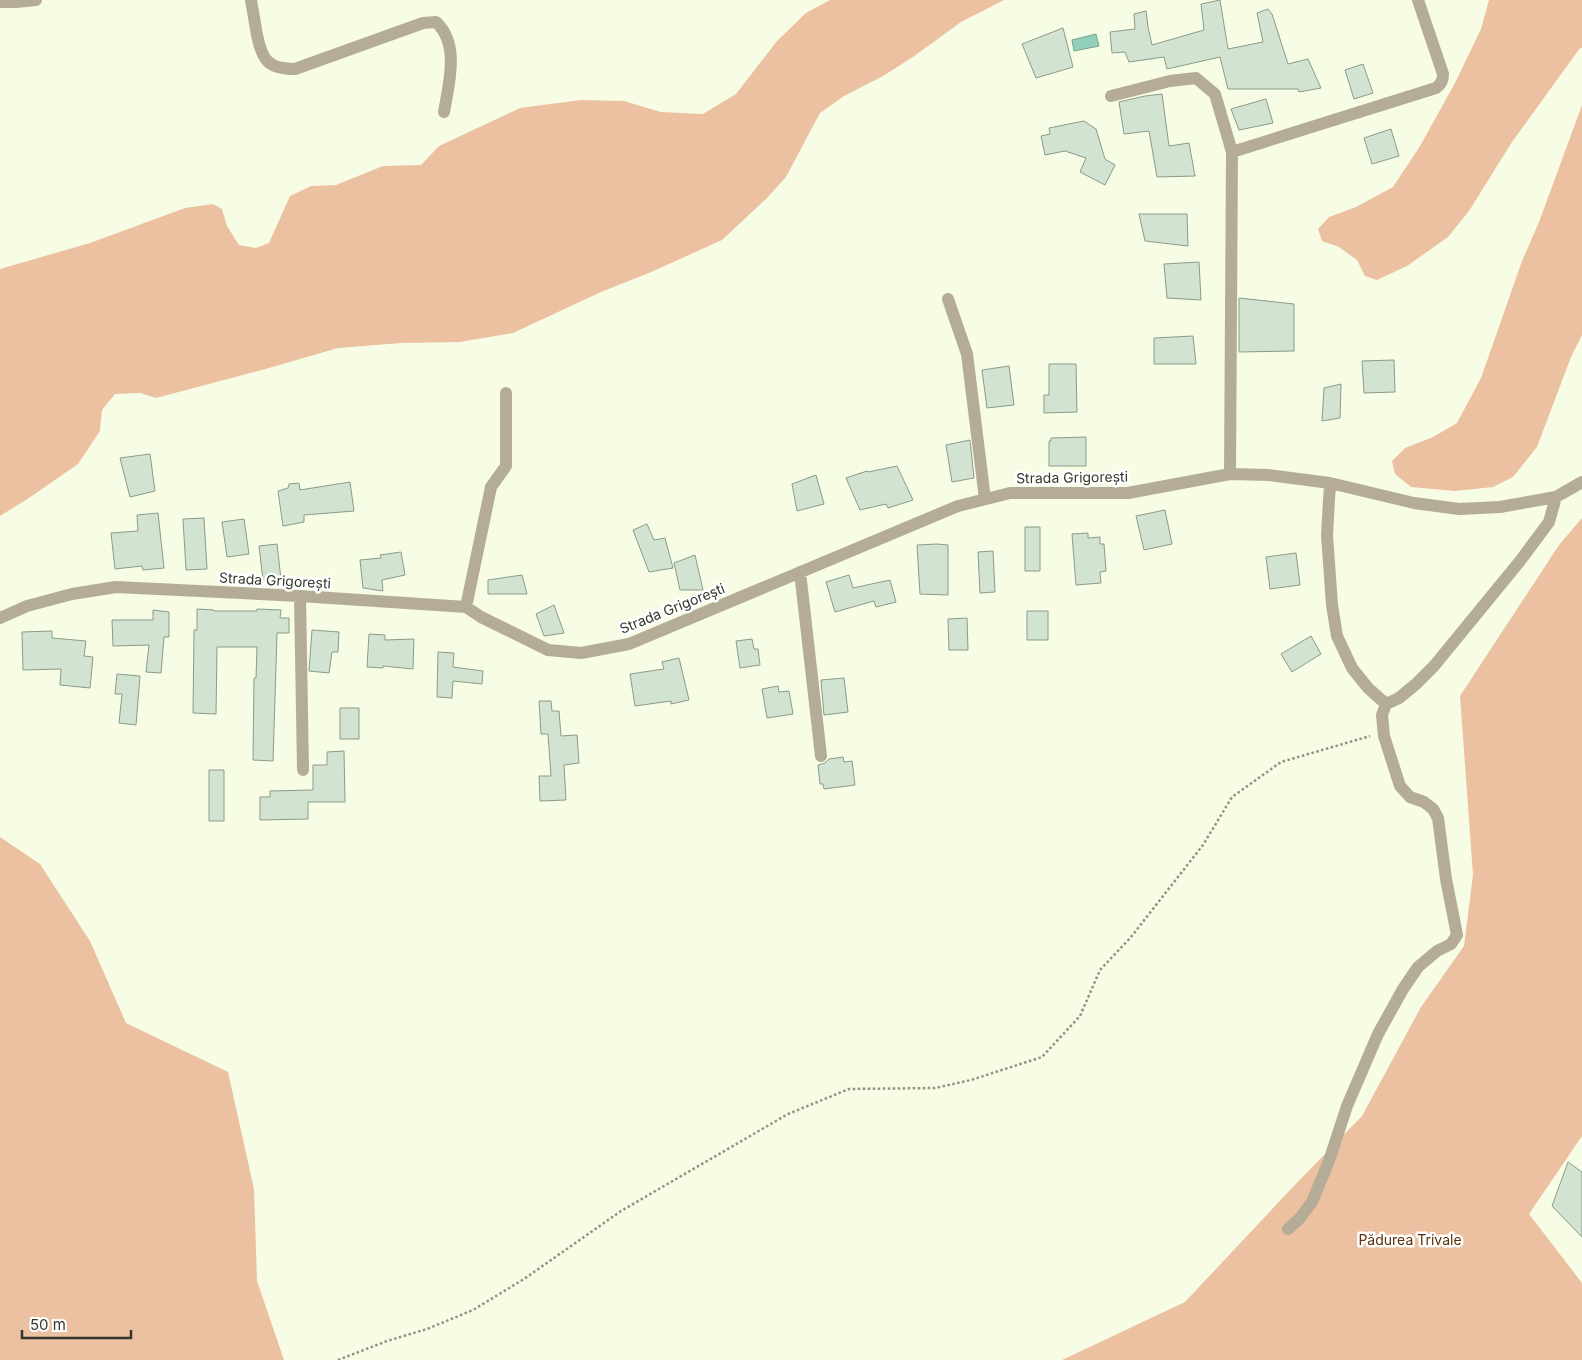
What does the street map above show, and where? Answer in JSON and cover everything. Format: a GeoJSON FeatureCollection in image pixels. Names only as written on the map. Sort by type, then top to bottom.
{"type":"FeatureCollection","features":[{"type":"Feature","properties":{"kind":"street"},"geometry":{"type":"LineString","coordinates":[[0,2],[36,0]]}},
{"type":"Feature","properties":{"kind":"street"},"geometry":{"type":"LineString","coordinates":[[251,0],[260,53],[270,64],[281,69],[295,69],[423,23],[436,22],[443,28],[449,43],[451,72],[444,112]]}},
{"type":"Feature","properties":{"kind":"street"},"geometry":{"type":"LineString","coordinates":[[1232,152],[1436,88],[1442,82],[1443,74],[1418,0]]}},
{"type":"Feature","properties":{"kind":"street"},"geometry":{"type":"LineString","coordinates":[[1111,96],[1170,81],[1196,78],[1215,94],[1232,152],[1230,474]]}},
{"type":"Feature","properties":{"kind":"street"},"geometry":{"type":"LineString","coordinates":[[948,299],[967,354],[985,499]]}},
{"type":"Feature","properties":{"kind":"street"},"geometry":{"type":"LineString","coordinates":[[466,607],[491,487],[506,466],[506,393]]}},
{"type":"Feature","properties":{"kind":"street","name":"Strada Grigorești"},"geometry":{"type":"LineString","coordinates":[[0,618],[27,606],[72,594],[116,586],[300,596],[466,607],[481,617],[548,650],[582,653],[630,644],[958,506],[1010,493],[1128,493],[1230,474],[1268,475],[1330,483],[1414,503],[1459,509],[1500,507],[1556,497],[1582,482]]}},
{"type":"Feature","properties":{"kind":"street"},"geometry":{"type":"LineString","coordinates":[[1330,483],[1327,534],[1332,605],[1337,636],[1352,668],[1368,688],[1386,704]]}},
{"type":"Feature","properties":{"kind":"street"},"geometry":{"type":"LineString","coordinates":[[1288,1229],[1300,1218],[1312,1202],[1329,1161],[1347,1106],[1378,1034],[1395,1004],[1418,967],[1437,950],[1451,944],[1457,934],[1446,879],[1438,818],[1433,808],[1424,802],[1410,797],[1400,786],[1384,732],[1382,715],[1386,704],[1399,698],[1434,666],[1520,561],[1549,522],[1556,497]]}},
{"type":"Feature","properties":{"kind":"street"},"geometry":{"type":"LineString","coordinates":[[800,572],[821,756]]}},
{"type":"Feature","properties":{"kind":"street"},"geometry":{"type":"LineString","coordinates":[[300,596],[303,770]]}},
{"type":"Feature","properties":{"kind":"path"},"geometry":{"type":"LineString","coordinates":[[338,1360],[473,1310],[524,1279],[621,1211],[788,1114],[849,1089],[935,1088],[971,1080],[1042,1057],[1080,1016],[1100,970],[1131,938],[1202,845],[1232,797],[1281,762],[1384,732]]}},
{"type":"Feature","properties":{"kind":"green space"},"geometry":{"type":"Polygon","coordinates":[[[830,0],[1004,0],[961,22],[913,57],[883,76],[844,96],[820,113],[786,177],[766,199],[722,240],[601,292],[513,333],[460,342],[401,343],[338,348],[156,398],[140,393],[115,394],[102,410],[100,431],[78,464],[0,516],[0,269],[90,243],[185,208],[213,204],[222,209],[227,226],[239,245],[256,248],[269,243],[290,196],[311,186],[336,185],[383,166],[421,165],[439,146],[520,108],[581,100],[624,101],[661,112],[703,114],[736,94],[777,41],[806,13],[830,0]]]}},
{"type":"Feature","properties":{"kind":"green space"},"geometry":{"type":"Polygon","coordinates":[[[1489,0],[1582,0],[1582,48],[1580,48],[1512,142],[1469,211],[1448,237],[1407,266],[1377,280],[1365,276],[1357,260],[1339,247],[1322,241],[1318,229],[1329,217],[1356,207],[1393,187],[1420,146],[1455,83],[1481,29],[1489,0]]]}},
{"type":"Feature","properties":{"kind":"green space"},"geometry":{"type":"Polygon","coordinates":[[[1582,105],[1582,335],[1571,357],[1537,447],[1513,477],[1493,487],[1455,491],[1411,487],[1395,474],[1392,461],[1405,448],[1433,437],[1457,423],[1481,378],[1522,261],[1539,222],[1582,105]]]}},
{"type":"Feature","properties":{"kind":"green space","name":"Pădurea Trivale"},"geometry":{"type":"Polygon","coordinates":[[[1582,518],[1582,1136],[1529,1214],[1582,1283],[1582,1360],[1062,1360],[1185,1302],[1362,1116],[1421,1007],[1464,946],[1473,875],[1460,696],[1559,545],[1582,518]]]}},
{"type":"Feature","properties":{"kind":"green space"},"geometry":{"type":"Polygon","coordinates":[[[0,837],[40,864],[90,941],[126,1023],[228,1072],[254,1189],[257,1281],[284,1360],[0,1360],[0,837]]]}},
{"type":"Feature","properties":{"kind":"water"},"geometry":{"type":"Polygon","coordinates":[[[1096,34],[1099,46],[1074,51],[1072,40],[1096,34]]]}},
{"type":"Feature","properties":{"kind":"building"},"geometry":{"type":"Polygon","coordinates":[[[1220,0],[1228,49],[1263,42],[1257,13],[1268,9],[1272,14],[1288,64],[1308,59],[1321,88],[1299,92],[1298,89],[1228,89],[1220,57],[1167,69],[1164,57],[1129,62],[1125,52],[1112,53],[1110,32],[1135,29],[1134,14],[1146,11],[1152,45],[1204,30],[1201,4],[1220,0]]]}},
{"type":"Feature","properties":{"kind":"building"},"geometry":{"type":"Polygon","coordinates":[[[1063,28],[1073,67],[1036,78],[1022,44],[1063,28]]]}},
{"type":"Feature","properties":{"kind":"building"},"geometry":{"type":"Polygon","coordinates":[[[1363,64],[1373,93],[1354,99],[1345,70],[1363,64]]]}},
{"type":"Feature","properties":{"kind":"building"},"geometry":{"type":"Polygon","coordinates":[[[1162,94],[1169,146],[1189,143],[1195,176],[1157,177],[1149,131],[1124,134],[1119,102],[1162,94]]]}},
{"type":"Feature","properties":{"kind":"building"},"geometry":{"type":"Polygon","coordinates":[[[1266,99],[1273,123],[1239,130],[1231,109],[1266,99]]]}},
{"type":"Feature","properties":{"kind":"building"},"geometry":{"type":"Polygon","coordinates":[[[1084,121],[1096,129],[1105,159],[1115,165],[1105,185],[1080,172],[1086,158],[1065,151],[1045,155],[1041,136],[1050,134],[1049,128],[1084,121]]]}},
{"type":"Feature","properties":{"kind":"building"},"geometry":{"type":"Polygon","coordinates":[[[1391,129],[1399,156],[1372,164],[1364,138],[1391,129]]]}},
{"type":"Feature","properties":{"kind":"building"},"geometry":{"type":"Polygon","coordinates":[[[1139,214],[1187,214],[1188,246],[1145,241],[1139,214]]]}},
{"type":"Feature","properties":{"kind":"building"},"geometry":{"type":"Polygon","coordinates":[[[1199,262],[1201,300],[1167,298],[1164,264],[1199,262]]]}},
{"type":"Feature","properties":{"kind":"building"},"geometry":{"type":"Polygon","coordinates":[[[1239,298],[1294,304],[1294,351],[1239,352],[1239,298]]]}},
{"type":"Feature","properties":{"kind":"building"},"geometry":{"type":"Polygon","coordinates":[[[1193,336],[1196,364],[1154,364],[1154,338],[1193,336]]]}},
{"type":"Feature","properties":{"kind":"building"},"geometry":{"type":"Polygon","coordinates":[[[1394,360],[1395,392],[1364,393],[1362,361],[1394,360]]]}},
{"type":"Feature","properties":{"kind":"building"},"geometry":{"type":"Polygon","coordinates":[[[1049,364],[1076,364],[1077,412],[1044,413],[1044,395],[1049,395],[1049,364]]]}},
{"type":"Feature","properties":{"kind":"building"},"geometry":{"type":"Polygon","coordinates":[[[1009,366],[1014,405],[987,408],[982,370],[1009,366]]]}},
{"type":"Feature","properties":{"kind":"building"},"geometry":{"type":"Polygon","coordinates":[[[1341,384],[1340,418],[1322,421],[1324,388],[1341,384]]]}},
{"type":"Feature","properties":{"kind":"building"},"geometry":{"type":"Polygon","coordinates":[[[1086,437],[1086,466],[1049,466],[1049,441],[1051,441],[1051,438],[1086,437]]]}},
{"type":"Feature","properties":{"kind":"building"},"geometry":{"type":"Polygon","coordinates":[[[970,440],[974,478],[952,482],[946,445],[970,440]]]}},
{"type":"Feature","properties":{"kind":"building"},"geometry":{"type":"Polygon","coordinates":[[[150,454],[155,491],[130,497],[120,458],[150,454]]]}},
{"type":"Feature","properties":{"kind":"building"},"geometry":{"type":"Polygon","coordinates":[[[897,466],[913,500],[888,508],[886,504],[860,510],[846,478],[867,471],[897,466]]]}},
{"type":"Feature","properties":{"kind":"building"},"geometry":{"type":"Polygon","coordinates":[[[816,475],[824,504],[797,511],[792,484],[816,475]]]}},
{"type":"Feature","properties":{"kind":"building"},"geometry":{"type":"Polygon","coordinates":[[[350,482],[354,511],[304,515],[304,522],[283,526],[278,491],[288,488],[289,484],[299,483],[300,490],[350,482]]]}},
{"type":"Feature","properties":{"kind":"building"},"geometry":{"type":"Polygon","coordinates":[[[1165,510],[1172,544],[1144,550],[1136,516],[1165,510]]]}},
{"type":"Feature","properties":{"kind":"building"},"geometry":{"type":"Polygon","coordinates":[[[158,513],[164,568],[143,570],[142,566],[115,569],[111,533],[138,531],[137,515],[158,513]]]}},
{"type":"Feature","properties":{"kind":"building"},"geometry":{"type":"Polygon","coordinates":[[[204,518],[207,569],[186,570],[183,519],[204,518]]]}},
{"type":"Feature","properties":{"kind":"building"},"geometry":{"type":"Polygon","coordinates":[[[244,519],[249,554],[227,557],[222,522],[244,519]]]}},
{"type":"Feature","properties":{"kind":"building"},"geometry":{"type":"Polygon","coordinates":[[[647,524],[654,540],[665,538],[673,568],[649,572],[633,530],[647,524]]]}},
{"type":"Feature","properties":{"kind":"building"},"geometry":{"type":"Polygon","coordinates":[[[1025,527],[1040,527],[1040,571],[1025,571],[1025,527]]]}},
{"type":"Feature","properties":{"kind":"building"},"geometry":{"type":"Polygon","coordinates":[[[1088,533],[1088,538],[1100,537],[1100,544],[1104,544],[1106,571],[1100,572],[1101,583],[1076,585],[1072,534],[1088,533]]]}},
{"type":"Feature","properties":{"kind":"building"},"geometry":{"type":"Polygon","coordinates":[[[277,544],[281,579],[263,580],[259,546],[277,544]]]}},
{"type":"Feature","properties":{"kind":"building"},"geometry":{"type":"Polygon","coordinates":[[[917,545],[948,545],[948,595],[920,594],[917,545]]]}},
{"type":"Feature","properties":{"kind":"building"},"geometry":{"type":"Polygon","coordinates":[[[993,551],[995,592],[980,593],[978,552],[993,551]]]}},
{"type":"Feature","properties":{"kind":"building"},"geometry":{"type":"Polygon","coordinates":[[[401,552],[405,575],[382,580],[383,591],[363,588],[360,560],[381,558],[380,555],[401,552]]]}},
{"type":"Feature","properties":{"kind":"building"},"geometry":{"type":"Polygon","coordinates":[[[1296,553],[1300,585],[1270,589],[1266,557],[1296,553]]]}},
{"type":"Feature","properties":{"kind":"building"},"geometry":{"type":"Polygon","coordinates":[[[695,555],[703,590],[680,590],[674,563],[695,555]]]}},
{"type":"Feature","properties":{"kind":"building"},"geometry":{"type":"Polygon","coordinates":[[[522,575],[527,594],[488,594],[488,580],[522,575]]]}},
{"type":"Feature","properties":{"kind":"building"},"geometry":{"type":"Polygon","coordinates":[[[849,575],[853,588],[890,580],[896,602],[876,607],[874,601],[835,612],[826,582],[849,575]]]}},
{"type":"Feature","properties":{"kind":"building"},"geometry":{"type":"Polygon","coordinates":[[[554,605],[564,633],[544,636],[536,614],[554,605]]]}},
{"type":"Feature","properties":{"kind":"building"},"geometry":{"type":"Polygon","coordinates":[[[197,609],[214,611],[281,610],[280,618],[289,618],[289,633],[277,633],[273,761],[253,760],[254,678],[256,678],[257,647],[217,647],[216,714],[193,713],[194,630],[197,630],[197,609]]]}},
{"type":"Feature","properties":{"kind":"building"},"geometry":{"type":"Polygon","coordinates":[[[153,610],[169,612],[169,637],[164,637],[161,673],[146,672],[149,645],[113,646],[112,620],[153,620],[153,610]]]}},
{"type":"Feature","properties":{"kind":"building"},"geometry":{"type":"Polygon","coordinates":[[[1027,611],[1048,611],[1048,640],[1027,640],[1027,611]]]}},
{"type":"Feature","properties":{"kind":"building"},"geometry":{"type":"Polygon","coordinates":[[[967,618],[968,650],[949,650],[948,619],[967,618]]]}},
{"type":"Feature","properties":{"kind":"building"},"geometry":{"type":"Polygon","coordinates":[[[312,630],[339,632],[338,652],[332,652],[329,673],[309,671],[312,630]]]}},
{"type":"Feature","properties":{"kind":"building"},"geometry":{"type":"Polygon","coordinates":[[[52,631],[52,638],[86,641],[84,656],[93,657],[90,688],[60,685],[61,669],[23,670],[22,632],[52,631]]]}},
{"type":"Feature","properties":{"kind":"building"},"geometry":{"type":"Polygon","coordinates":[[[369,634],[385,635],[385,640],[414,639],[413,669],[383,666],[383,668],[367,667],[369,634]]]}},
{"type":"Feature","properties":{"kind":"building"},"geometry":{"type":"Polygon","coordinates":[[[1311,636],[1321,654],[1292,672],[1281,654],[1311,636]]]}},
{"type":"Feature","properties":{"kind":"building"},"geometry":{"type":"Polygon","coordinates":[[[752,639],[754,649],[758,649],[760,665],[740,668],[736,641],[752,639]]]}},
{"type":"Feature","properties":{"kind":"building"},"geometry":{"type":"Polygon","coordinates":[[[438,652],[454,653],[453,667],[483,671],[482,684],[453,681],[452,698],[437,697],[438,652]]]}},
{"type":"Feature","properties":{"kind":"building"},"geometry":{"type":"Polygon","coordinates":[[[679,658],[689,700],[671,704],[671,701],[635,706],[630,674],[664,669],[662,662],[679,658]]]}},
{"type":"Feature","properties":{"kind":"building"},"geometry":{"type":"Polygon","coordinates":[[[117,674],[140,676],[136,725],[119,723],[122,694],[115,694],[117,674]]]}},
{"type":"Feature","properties":{"kind":"building"},"geometry":{"type":"Polygon","coordinates":[[[844,678],[848,712],[824,715],[821,680],[844,678]]]}},
{"type":"Feature","properties":{"kind":"building"},"geometry":{"type":"Polygon","coordinates":[[[778,686],[779,692],[789,691],[793,714],[767,718],[762,689],[778,686]]]}},
{"type":"Feature","properties":{"kind":"building"},"geometry":{"type":"Polygon","coordinates":[[[539,701],[551,701],[552,711],[559,711],[561,736],[577,735],[579,763],[564,765],[566,800],[540,801],[539,776],[551,776],[548,734],[541,734],[539,701]]]}},
{"type":"Feature","properties":{"kind":"building"},"geometry":{"type":"Polygon","coordinates":[[[340,708],[359,708],[359,739],[340,739],[340,708]]]}},
{"type":"Feature","properties":{"kind":"building"},"geometry":{"type":"Polygon","coordinates":[[[344,751],[345,802],[308,802],[308,819],[260,820],[260,797],[270,797],[270,791],[313,790],[313,765],[327,765],[327,752],[344,751]]]}},
{"type":"Feature","properties":{"kind":"building"},"geometry":{"type":"Polygon","coordinates":[[[843,757],[844,762],[852,761],[855,785],[824,789],[823,784],[820,784],[818,765],[825,763],[829,759],[843,757]]]}},
{"type":"Feature","properties":{"kind":"building"},"geometry":{"type":"Polygon","coordinates":[[[209,770],[224,770],[224,821],[209,821],[209,770]]]}},
{"type":"Feature","properties":{"kind":"building"},"geometry":{"type":"Polygon","coordinates":[[[1568,1162],[1582,1172],[1582,1237],[1552,1206],[1568,1162]]]}}]}
